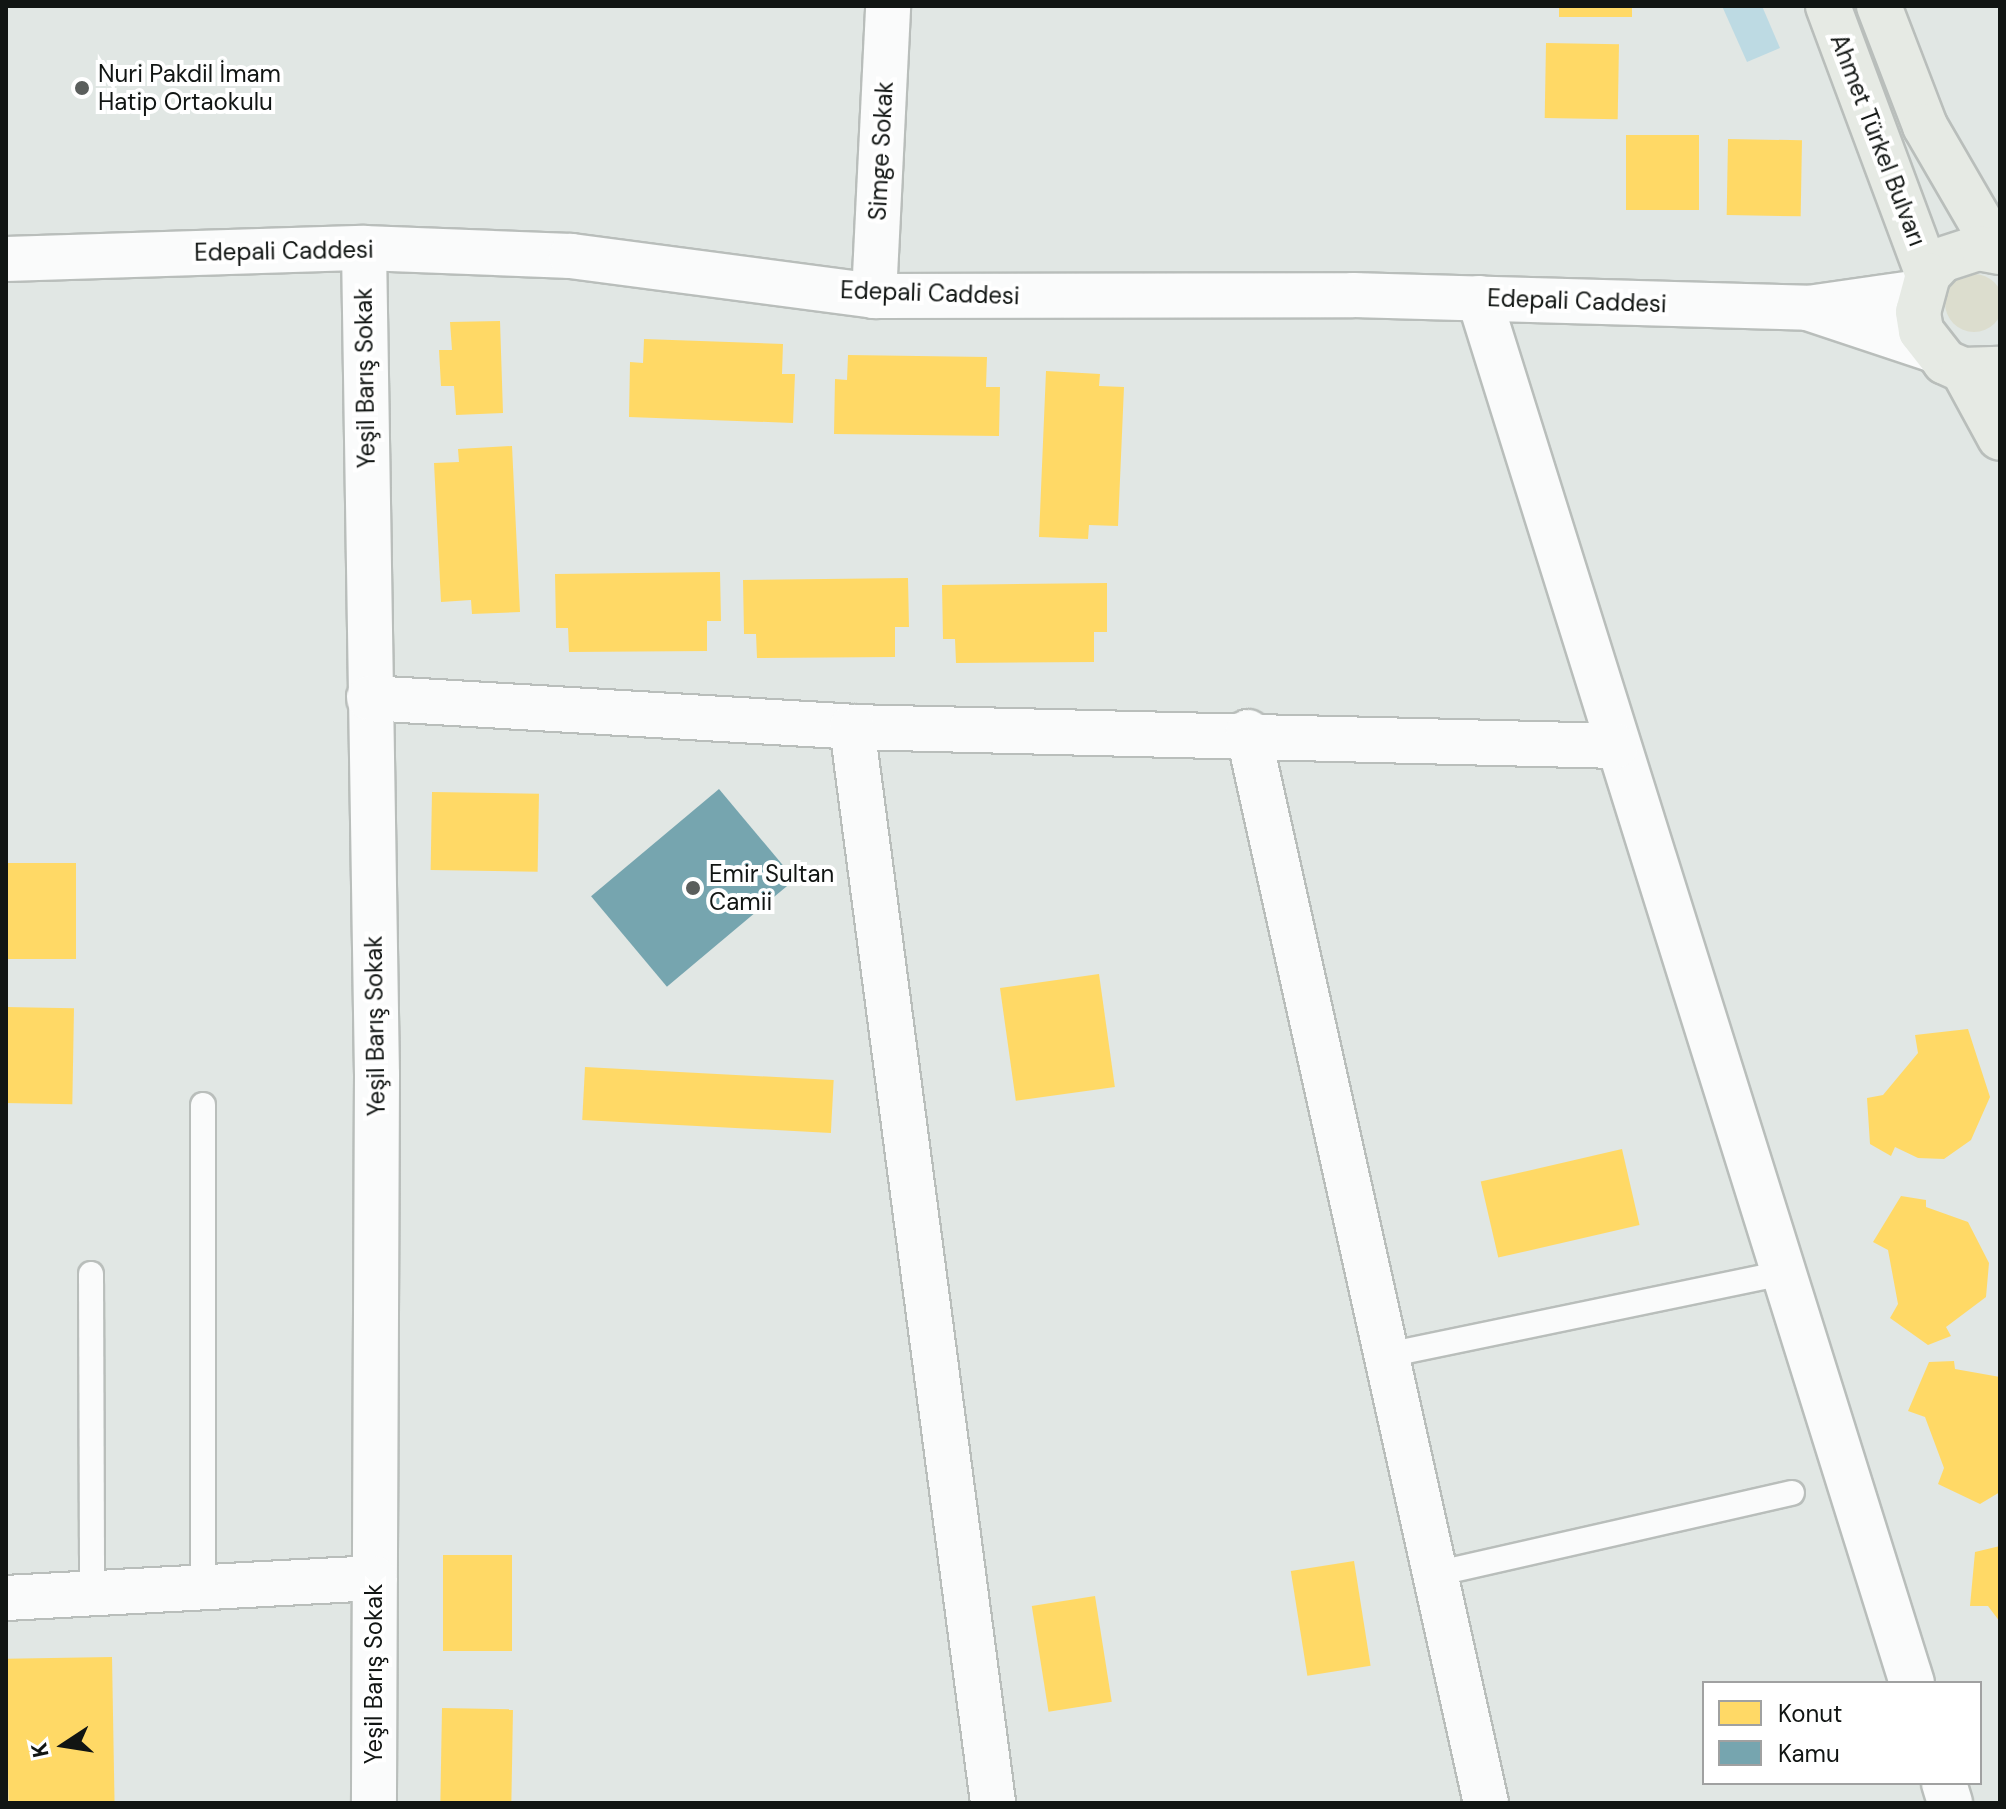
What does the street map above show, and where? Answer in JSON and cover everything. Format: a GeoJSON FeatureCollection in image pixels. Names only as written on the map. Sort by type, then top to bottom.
{"type":"FeatureCollection","features":[{"type":"Feature","properties":{"kind":"main road","name":"Ahmet Türkel Bulvarı"},"geometry":{"type":"LineString","coordinates":[[1828,6],[1924,284],[1921,331],[1965,362]]}},
{"type":"Feature","properties":{"kind":"main road","name":"Ahmet Türkel Bulvarı"},"geometry":{"type":"LineString","coordinates":[[1879,6],[1925,126],[1999,251]]}},
{"type":"Feature","properties":{"kind":"main road"},"geometry":{"type":"LineString","coordinates":[[1924,284],[1959,251],[1999,251]]}},
{"type":"Feature","properties":{"kind":"main road"},"geometry":{"type":"LineString","coordinates":[[1965,362],[2000,438]]}},
{"type":"Feature","properties":{"kind":"street","name":"Simge Sokak"},"geometry":{"type":"LineString","coordinates":[[874,296],[888,6]]}},
{"type":"Feature","properties":{"kind":"street","name":"Edepali Caddesi"},"geometry":{"type":"LineString","coordinates":[[6,259],[364,248],[571,256],[874,296],[1479,298],[1808,308]]}},
{"type":"Feature","properties":{"kind":"street","name":"Yeşil Barış Sokak"},"geometry":{"type":"LineString","coordinates":[[364,248],[377,1075],[374,1803]]}},
{"type":"Feature","properties":{"kind":"street"},"geometry":{"type":"LineString","coordinates":[[1808,308],[1924,284]]}},
{"type":"Feature","properties":{"kind":"street"},"geometry":{"type":"LineString","coordinates":[[1479,298],[1616,746],[1911,1681]]}},
{"type":"Feature","properties":{"kind":"street"},"geometry":{"type":"LineString","coordinates":[[1808,308],[1965,362]]}},
{"type":"Feature","properties":{"kind":"street"},"geometry":{"type":"LineString","coordinates":[[369,698],[852,727],[1248,732],[1616,746]]}},
{"type":"Feature","properties":{"kind":"street"},"geometry":{"type":"LineString","coordinates":[[852,727],[993,1803]]}},
{"type":"Feature","properties":{"kind":"street"},"geometry":{"type":"LineString","coordinates":[[1248,732],[1486,1803]]}},
{"type":"Feature","properties":{"kind":"street"},"geometry":{"type":"LineString","coordinates":[[6,1598],[374,1578]]}},
{"type":"Feature","properties":{"kind":"lane"},"geometry":{"type":"LineString","coordinates":[[203,1105],[203,1588]]}},
{"type":"Feature","properties":{"kind":"lane"},"geometry":{"type":"LineString","coordinates":[[1406,1351],[1782,1273]]}},
{"type":"Feature","properties":{"kind":"lane"},"geometry":{"type":"LineString","coordinates":[[91,1274],[92,1594]]}},
{"type":"Feature","properties":{"kind":"lane"},"geometry":{"type":"LineString","coordinates":[[1435,1574],[1792,1493]]}},
{"type":"Feature","properties":{"kind":"shaded area"},"geometry":{"type":"Polygon","coordinates":[[[1974,274],[1995,282],[2003,303],[1995,324],[1974,332],[1953,324],[1945,303],[1953,282],[1974,274]]]}},
{"type":"Feature","properties":{"kind":"water"},"geometry":{"type":"Polygon","coordinates":[[[1722,6],[1762,6],[1780,48],[1747,62],[1722,6]]]}},
{"type":"Feature","properties":{"kind":"building: Konut"},"geometry":{"type":"Polygon","coordinates":[[[1559,6],[1632,6],[1632,17],[1559,17],[1559,6]]]}},
{"type":"Feature","properties":{"kind":"building: Konut"},"geometry":{"type":"Polygon","coordinates":[[[1546,43],[1619,44],[1618,119],[1545,118],[1546,43]]]}},
{"type":"Feature","properties":{"kind":"building: Konut"},"geometry":{"type":"Polygon","coordinates":[[[1626,135],[1699,135],[1699,210],[1626,210],[1626,135]]]}},
{"type":"Feature","properties":{"kind":"building: Konut"},"geometry":{"type":"Polygon","coordinates":[[[1728,139],[1802,140],[1801,216],[1727,215],[1728,139]]]}},
{"type":"Feature","properties":{"kind":"building: Konut"},"geometry":{"type":"Polygon","coordinates":[[[500,321],[503,413],[456,415],[454,386],[441,386],[439,350],[452,350],[450,322],[500,321]]]}},
{"type":"Feature","properties":{"kind":"building: Konut"},"geometry":{"type":"Polygon","coordinates":[[[644,339],[783,344],[782,374],[795,374],[793,423],[629,417],[630,362],[643,363],[644,339]]]}},
{"type":"Feature","properties":{"kind":"building: Konut"},"geometry":{"type":"Polygon","coordinates":[[[848,355],[987,357],[986,387],[1000,387],[999,436],[834,434],[835,379],[847,380],[848,355]]]}},
{"type":"Feature","properties":{"kind":"building: Konut"},"geometry":{"type":"Polygon","coordinates":[[[1046,371],[1100,374],[1099,386],[1124,387],[1118,526],[1089,525],[1088,539],[1039,537],[1046,371]]]}},
{"type":"Feature","properties":{"kind":"building: Konut"},"geometry":{"type":"Polygon","coordinates":[[[512,446],[520,612],[472,614],[471,600],[441,602],[434,463],[459,462],[458,449],[512,446]]]}},
{"type":"Feature","properties":{"kind":"building: Konut"},"geometry":{"type":"Polygon","coordinates":[[[720,572],[721,621],[707,621],[707,651],[569,652],[568,628],[556,628],[555,574],[720,572]]]}},
{"type":"Feature","properties":{"kind":"building: Konut"},"geometry":{"type":"Polygon","coordinates":[[[908,578],[909,627],[895,627],[895,657],[757,658],[756,634],[744,634],[743,580],[908,578]]]}},
{"type":"Feature","properties":{"kind":"building: Konut"},"geometry":{"type":"Polygon","coordinates":[[[1107,583],[1107,632],[1094,632],[1094,662],[956,663],[955,639],[943,639],[942,585],[1107,583]]]}},
{"type":"Feature","properties":{"kind":"building: Konut"},"geometry":{"type":"Polygon","coordinates":[[[432,792],[539,794],[538,872],[431,870],[432,792]]]}},
{"type":"Feature","properties":{"kind":"building: Konut"},"geometry":{"type":"Polygon","coordinates":[[[6,863],[76,863],[76,959],[6,959],[6,863]]]}},
{"type":"Feature","properties":{"kind":"building: Konut"},"geometry":{"type":"Polygon","coordinates":[[[1099,974],[1115,1087],[1016,1101],[1000,988],[1099,974]]]}},
{"type":"Feature","properties":{"kind":"building: Konut"},"geometry":{"type":"Polygon","coordinates":[[[6,1007],[74,1008],[72,1104],[6,1103],[6,1007]]]}},
{"type":"Feature","properties":{"kind":"building: Konut"},"geometry":{"type":"Polygon","coordinates":[[[1968,1029],[1990,1097],[1971,1140],[1944,1159],[1918,1158],[1895,1147],[1891,1156],[1870,1144],[1867,1098],[1883,1095],[1918,1053],[1915,1035],[1968,1029]]]}},
{"type":"Feature","properties":{"kind":"building: Konut"},"geometry":{"type":"Polygon","coordinates":[[[585,1067],[834,1080],[831,1133],[582,1120],[585,1067]]]}},
{"type":"Feature","properties":{"kind":"building: Konut"},"geometry":{"type":"Polygon","coordinates":[[[1622,1149],[1640,1225],[1498,1258],[1481,1182],[1622,1149]]]}},
{"type":"Feature","properties":{"kind":"building: Konut"},"geometry":{"type":"Polygon","coordinates":[[[1901,1196],[1926,1200],[1926,1207],[1968,1222],[1989,1263],[1986,1297],[1946,1327],[1951,1336],[1928,1345],[1890,1318],[1898,1304],[1888,1250],[1873,1242],[1901,1196]]]}},
{"type":"Feature","properties":{"kind":"building: Konut"},"geometry":{"type":"Polygon","coordinates":[[[1954,1361],[1955,1369],[2000,1377],[2000,1492],[1980,1504],[1938,1484],[1944,1468],[1925,1417],[1908,1411],[1929,1362],[1954,1361]]]}},
{"type":"Feature","properties":{"kind":"building: Konut"},"geometry":{"type":"Polygon","coordinates":[[[2000,1546],[2000,1622],[1988,1606],[1970,1606],[1975,1552],[2000,1546]]]}},
{"type":"Feature","properties":{"kind":"building: Konut"},"geometry":{"type":"Polygon","coordinates":[[[443,1555],[512,1555],[512,1651],[443,1651],[443,1555]]]}},
{"type":"Feature","properties":{"kind":"building: Konut"},"geometry":{"type":"Polygon","coordinates":[[[1354,1561],[1371,1666],[1307,1676],[1291,1571],[1354,1561]]]}},
{"type":"Feature","properties":{"kind":"building: Konut"},"geometry":{"type":"Polygon","coordinates":[[[1095,1596],[1112,1702],[1049,1712],[1032,1606],[1095,1596]]]}},
{"type":"Feature","properties":{"kind":"building: Konut"},"geometry":{"type":"Polygon","coordinates":[[[112,1657],[115,1803],[9,1803],[6,1659],[112,1657]]]}},
{"type":"Feature","properties":{"kind":"building: Konut"},"geometry":{"type":"Polygon","coordinates":[[[442,1708],[513,1709],[511,1803],[440,1803],[442,1708]]]}},
{"type":"Feature","properties":{"kind":"building: Kamu","name":"Emir Sultan Camii"},"geometry":{"type":"Polygon","coordinates":[[[719,789],[795,879],[667,987],[591,896],[719,789]]]}},
{"type":"Feature","properties":{"kind":"place","name":"Nuri Pakdil İmam Hatip Ortaokulu"},"geometry":{"type":"Point","coordinates":[82,88]}},
{"type":"Feature","properties":{"kind":"place","name":"Emir Sultan Camii"},"geometry":{"type":"Point","coordinates":[693,888]}}]}
